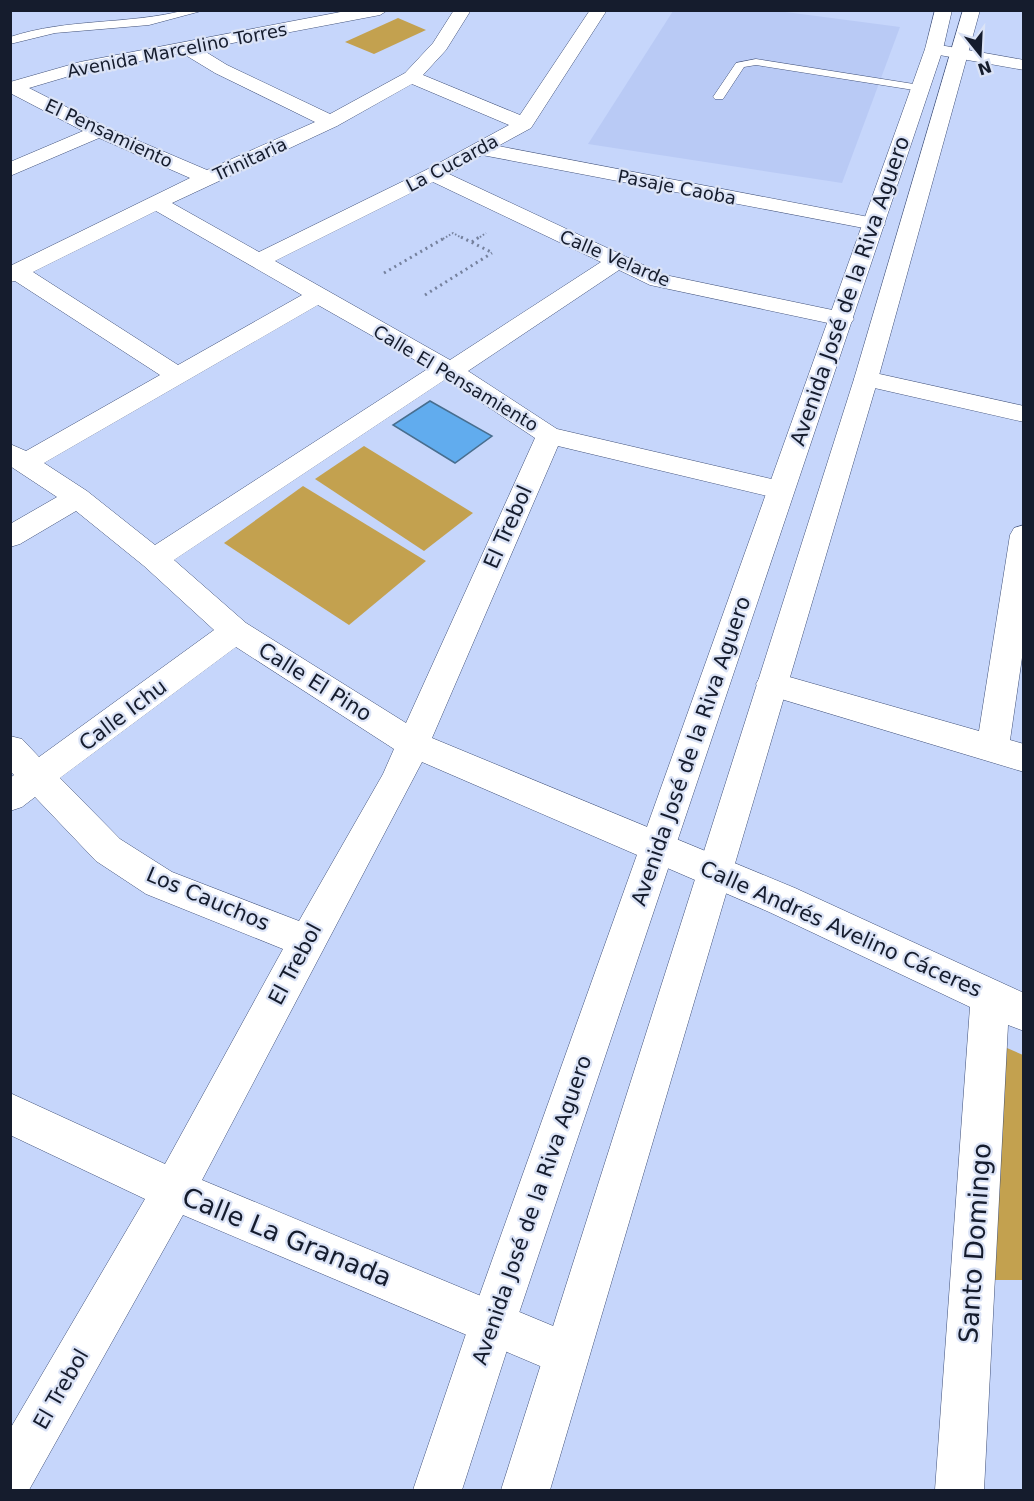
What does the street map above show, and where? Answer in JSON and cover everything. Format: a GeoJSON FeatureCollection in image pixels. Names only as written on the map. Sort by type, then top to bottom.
{"type":"FeatureCollection","features":[{"type":"Feature","properties":{"kind":"street","name":"Avenida Marcelino Torres"},"geometry":{"type":"LineString","coordinates":[[11,88],[70,69],[380,10]]}},
{"type":"Feature","properties":{"kind":"street","name":"Trinitaria"},"geometry":{"type":"LineString","coordinates":[[14,273],[207,178],[330,122],[411,77],[440,46],[463,10]]}},
{"type":"Feature","properties":{"kind":"street","name":"La Cucarda"},"geometry":{"type":"LineString","coordinates":[[258,261],[433,174],[524,124],[599,10]]}},
{"type":"Feature","properties":{"kind":"street","name":"Avenida José de la Riva Aguero"},"geometry":{"type":"LineString","coordinates":[[525,1491],[866,379],[946,51],[944,10]]}},
{"type":"Feature","properties":{"kind":"street","name":"Avenida José de la Riva Aguero"},"geometry":{"type":"LineString","coordinates":[[437,1491],[493,1322],[780,490],[842,319],[920,88],[972,10]]}},
{"type":"Feature","properties":{"kind":"street"},"geometry":{"type":"LineString","coordinates":[[187,48],[221,69],[330,122]]}},
{"type":"Feature","properties":{"kind":"street"},"geometry":{"type":"LineString","coordinates":[[946,51],[1023,65]]}},
{"type":"Feature","properties":{"kind":"street"},"geometry":{"type":"LineString","coordinates":[[10,108],[153,54]]}},
{"type":"Feature","properties":{"kind":"street"},"geometry":{"type":"LineString","coordinates":[[411,77],[524,124]]}},
{"type":"Feature","properties":{"kind":"street","name":"El Pensamiento"},"geometry":{"type":"LineString","coordinates":[[11,88],[207,178]]}},
{"type":"Feature","properties":{"kind":"street"},"geometry":{"type":"LineString","coordinates":[[10,170],[99,130]]}},
{"type":"Feature","properties":{"kind":"street","name":"Pasaje Caoba"},"geometry":{"type":"LineString","coordinates":[[480,149],[874,225]]}},
{"type":"Feature","properties":{"kind":"street","name":"Calle Velarde"},"geometry":{"type":"LineString","coordinates":[[433,174],[657,280],[842,319]]}},
{"type":"Feature","properties":{"kind":"street","name":"Calle El Pensamiento"},"geometry":{"type":"LineString","coordinates":[[157,203],[448,370],[549,435],[780,490]]}},
{"type":"Feature","properties":{"kind":"street"},"geometry":{"type":"LineString","coordinates":[[154,559],[617,261]]}},
{"type":"Feature","properties":{"kind":"street"},"geometry":{"type":"LineString","coordinates":[[14,273],[178,376]]}},
{"type":"Feature","properties":{"kind":"street"},"geometry":{"type":"LineString","coordinates":[[18,458],[178,376],[317,296]]}},
{"type":"Feature","properties":{"kind":"street"},"geometry":{"type":"LineString","coordinates":[[866,379],[1023,414]]}},
{"type":"Feature","properties":{"kind":"street","name":"El Trebol"},"geometry":{"type":"LineString","coordinates":[[10,1477],[174,1190],[307,941],[397,780],[549,435]]}},
{"type":"Feature","properties":{"kind":"street","name":"Calle El Pino"},"geometry":{"type":"LineString","coordinates":[[18,458],[77,498],[154,559],[235,631],[413,744],[658,848]]}},
{"type":"Feature","properties":{"kind":"street"},"geometry":{"type":"LineString","coordinates":[[10,537],[77,498]]}},
{"type":"Feature","properties":{"kind":"street"},"geometry":{"type":"LineString","coordinates":[[993,748],[1023,535]]}},
{"type":"Feature","properties":{"kind":"street","name":"Calle Ichu"},"geometry":{"type":"LineString","coordinates":[[10,797],[235,631]]}},
{"type":"Feature","properties":{"kind":"street"},"geometry":{"type":"LineString","coordinates":[[772,684],[1023,758]]}},
{"type":"Feature","properties":{"kind":"street","name":"Los Cauchos"},"geometry":{"type":"LineString","coordinates":[[10,749],[108,849],[159,883],[307,941]]}},
{"type":"Feature","properties":{"kind":"street","name":"Calle Andrés Avelino Cáceres"},"geometry":{"type":"LineString","coordinates":[[658,848],[782,900],[1007,1005]]}},
{"type":"Feature","properties":{"kind":"street","name":"Santo Domingo"},"geometry":{"type":"LineString","coordinates":[[960,1491],[1007,1005]]}},
{"type":"Feature","properties":{"kind":"street","name":"Calle La Granada"},"geometry":{"type":"LineString","coordinates":[[10,1113],[174,1190],[566,1354]]}},
{"type":"Feature","properties":{"kind":"lane"},"geometry":{"type":"LineString","coordinates":[[10,41],[51,29],[167,19],[200,10]]}},
{"type":"Feature","properties":{"kind":"lane"},"geometry":{"type":"LineString","coordinates":[[719,97],[740,64],[756,62],[920,88]]}},
{"type":"Feature","properties":{"kind":"path"},"geometry":{"type":"LineString","coordinates":[[384,273],[453,233],[493,253],[425,295]]}},
{"type":"Feature","properties":{"kind":"shaded area"},"geometry":{"type":"Polygon","coordinates":[[[673,11],[778,11],[900,27],[842,183],[588,144],[673,11]]]}},
{"type":"Feature","properties":{"kind":"shaded area"},"geometry":{"type":"Polygon","coordinates":[[[398,18],[426,30],[374,54],[345,42],[398,18]]]}},
{"type":"Feature","properties":{"kind":"shaded area"},"geometry":{"type":"Polygon","coordinates":[[[364,446],[473,513],[424,551],[315,479],[364,446]]]}},
{"type":"Feature","properties":{"kind":"shaded area"},"geometry":{"type":"Polygon","coordinates":[[[303,486],[426,561],[349,625],[224,543],[303,486]]]}},
{"type":"Feature","properties":{"kind":"shaded area"},"geometry":{"type":"Polygon","coordinates":[[[1000,1045],[1023,1055],[1023,1280],[987,1280],[1000,1045]]]}},
{"type":"Feature","properties":{"kind":"building"},"geometry":{"type":"Polygon","coordinates":[[[430,401],[492,436],[455,463],[393,425],[430,401]]]}}]}
